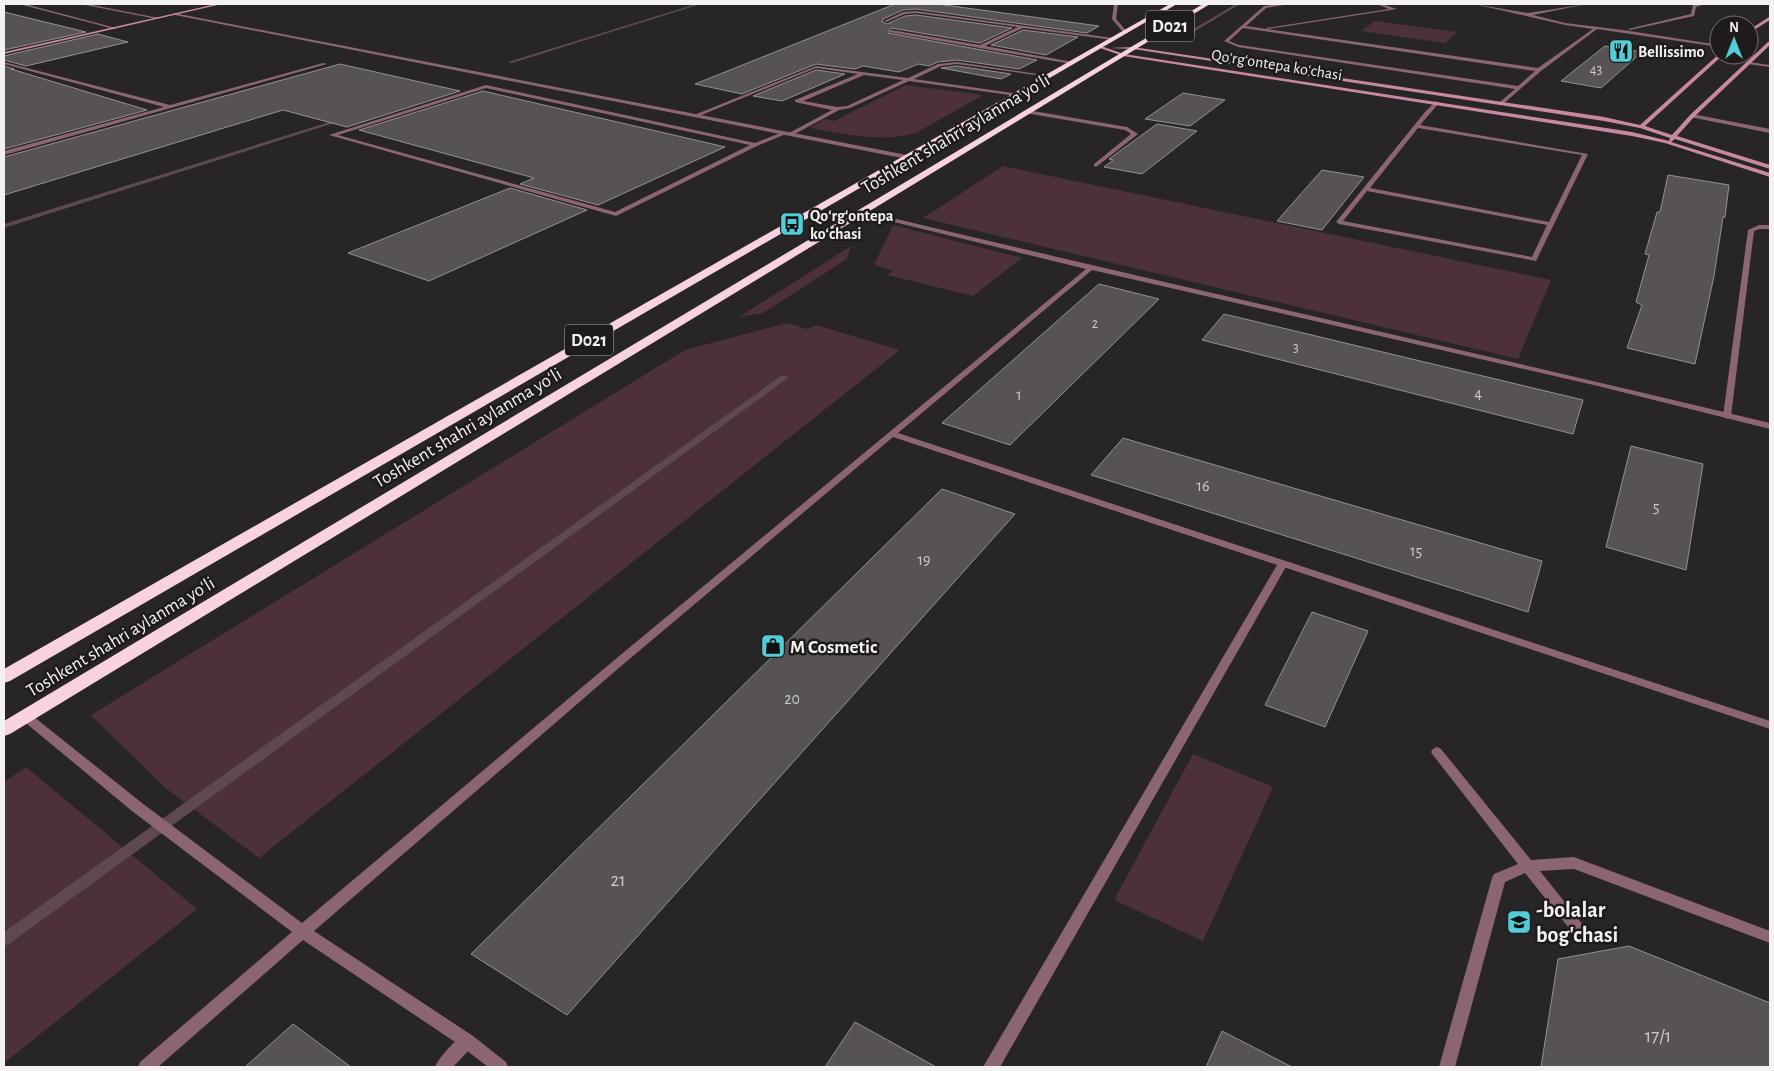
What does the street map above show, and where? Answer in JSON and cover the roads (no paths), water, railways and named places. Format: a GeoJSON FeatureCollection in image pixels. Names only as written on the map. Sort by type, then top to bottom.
{"type":"FeatureCollection","features":[{"type":"Feature","properties":{"kind":"highway","name":"Toshkent shahri aylanma yoʻli"},"geometry":{"type":"LineString","coordinates":[[4,677],[1174,4]]}},
{"type":"Feature","properties":{"kind":"highway","name":"Toshkent shahri aylanma yoʻli"},"geometry":{"type":"LineString","coordinates":[[4,729],[1207,4]]}},
{"type":"Feature","properties":{"kind":"main road"},"geometry":{"type":"LineString","coordinates":[[4,53],[220,4]]}},
{"type":"Feature","properties":{"kind":"main road"},"geometry":{"type":"LineString","coordinates":[[1759,25],[1770,18]]}},
{"type":"Feature","properties":{"kind":"main road"},"geometry":{"type":"LineString","coordinates":[[1759,53],[1770,43]]}},
{"type":"Feature","properties":{"kind":"main road","name":"Qoʻrgʻontepa koʻchasi"},"geometry":{"type":"LineString","coordinates":[[1099,47],[1599,128],[1668,142],[1770,175]]}},
{"type":"Feature","properties":{"kind":"main road","name":"Qoʻrgʻontepa koʻchasi"},"geometry":{"type":"LineString","coordinates":[[1099,47],[1502,103],[1641,126],[1770,167]]}},
{"type":"Feature","properties":{"kind":"main road"},"geometry":{"type":"LineString","coordinates":[[1641,126],[1710,65]]}},
{"type":"Feature","properties":{"kind":"main road"},"geometry":{"type":"LineString","coordinates":[[1668,142],[1676,136],[1692,116],[1747,65]]}},
{"type":"Feature","properties":{"kind":"main road","name":"Qoʻrgʻontepa koʻchasi"},"geometry":{"type":"LineString","coordinates":[[1641,126],[1668,142]]}},
{"type":"Feature","properties":{"kind":"street"},"geometry":{"type":"LineString","coordinates":[[22,4],[114,28]]}},
{"type":"Feature","properties":{"kind":"street"},"geometry":{"type":"LineString","coordinates":[[82,4],[157,18]]}},
{"type":"Feature","properties":{"kind":"street"},"geometry":{"type":"LineString","coordinates":[[1116,4],[1114,19],[1126,32]]}},
{"type":"Feature","properties":{"kind":"street"},"geometry":{"type":"LineString","coordinates":[[1288,4],[1265,7],[1243,27],[1226,39],[1227,43],[1519,88]]}},
{"type":"Feature","properties":{"kind":"street"},"geometry":{"type":"LineString","coordinates":[[1262,30],[1395,8],[1379,4]]}},
{"type":"Feature","properties":{"kind":"street"},"geometry":{"type":"LineString","coordinates":[[1476,4],[1595,29],[1623,31],[1709,44]]}},
{"type":"Feature","properties":{"kind":"street"},"geometry":{"type":"LineString","coordinates":[[1525,15],[1585,4]]}},
{"type":"Feature","properties":{"kind":"street"},"geometry":{"type":"LineString","coordinates":[[1623,31],[1693,16],[1694,6],[1703,4]]}},
{"type":"Feature","properties":{"kind":"street"},"geometry":{"type":"LineString","coordinates":[[886,21],[904,13],[916,12],[1113,39]]}},
{"type":"Feature","properties":{"kind":"street"},"geometry":{"type":"LineString","coordinates":[[175,14],[907,157]]}},
{"type":"Feature","properties":{"kind":"street"},"geometry":{"type":"LineString","coordinates":[[1249,22],[1274,27]]}},
{"type":"Feature","properties":{"kind":"street"},"geometry":{"type":"LineString","coordinates":[[980,47],[1022,26]]}},
{"type":"Feature","properties":{"kind":"street"},"geometry":{"type":"LineString","coordinates":[[1243,27],[1539,70]]}},
{"type":"Feature","properties":{"kind":"street"},"geometry":{"type":"LineString","coordinates":[[1502,103],[1539,70],[1595,29]]}},
{"type":"Feature","properties":{"kind":"street"},"geometry":{"type":"LineString","coordinates":[[891,32],[1071,63]]}},
{"type":"Feature","properties":{"kind":"street"},"geometry":{"type":"LineString","coordinates":[[1016,58],[1024,54]]}},
{"type":"Feature","properties":{"kind":"street"},"geometry":{"type":"LineString","coordinates":[[4,63],[170,107]]}},
{"type":"Feature","properties":{"kind":"street"},"geometry":{"type":"LineString","coordinates":[[755,145],[486,86],[332,135],[616,214],[755,145],[788,133],[837,109],[848,107],[940,65],[957,63],[1049,76]]}},
{"type":"Feature","properties":{"kind":"street"},"geometry":{"type":"LineString","coordinates":[[4,153],[325,64]]}},
{"type":"Feature","properties":{"kind":"street"},"geometry":{"type":"LineString","coordinates":[[995,68],[1002,65]]}},
{"type":"Feature","properties":{"kind":"street"},"geometry":{"type":"LineString","coordinates":[[697,115],[816,67],[1017,94]]}},
{"type":"Feature","properties":{"kind":"street"},"geometry":{"type":"LineString","coordinates":[[837,109],[797,101],[865,73]]}},
{"type":"Feature","properties":{"kind":"street"},"geometry":{"type":"LineString","coordinates":[[1417,126],[1585,154],[1534,260],[1339,222],[1417,126],[1436,103]]}},
{"type":"Feature","properties":{"kind":"street"},"geometry":{"type":"LineString","coordinates":[[1027,112],[1127,128],[1135,134],[1096,165]]}},
{"type":"Feature","properties":{"kind":"street"},"geometry":{"type":"LineString","coordinates":[[1692,116],[1770,131]]}},
{"type":"Feature","properties":{"kind":"street"},"geometry":{"type":"LineString","coordinates":[[1366,189],[1551,224]]}},
{"type":"Feature","properties":{"kind":"street"},"geometry":{"type":"LineString","coordinates":[[859,212],[1770,426]]}},
{"type":"Feature","properties":{"kind":"street"},"geometry":{"type":"LineString","coordinates":[[1727,416],[1751,230],[1770,226]]}},
{"type":"Feature","properties":{"kind":"street"},"geometry":{"type":"LineString","coordinates":[[146,1067],[302,931],[891,434],[1091,268]]}},
{"type":"Feature","properties":{"kind":"street"},"geometry":{"type":"LineString","coordinates":[[891,434],[1770,725]]}},
{"type":"Feature","properties":{"kind":"street"},"geometry":{"type":"LineString","coordinates":[[990,1067],[1282,565]]}},
{"type":"Feature","properties":{"kind":"street"},"geometry":{"type":"LineString","coordinates":[[25,716],[138,807],[302,931],[467,1041],[500,1067]]}},
{"type":"Feature","properties":{"kind":"street"},"geometry":{"type":"LineString","coordinates":[[1437,752],[1582,934]]}},
{"type":"Feature","properties":{"kind":"street"},"geometry":{"type":"LineString","coordinates":[[1447,1067],[1499,878],[1528,866],[1574,863],[1770,937]]}},
{"type":"Feature","properties":{"kind":"street"},"geometry":{"type":"LineString","coordinates":[[443,1067],[467,1041]]}},
{"type":"Feature","properties":{"kind":"waterway"},"geometry":{"type":"LineString","coordinates":[[510,62],[699,4]]}},
{"type":"Feature","properties":{"kind":"waterway"},"geometry":{"type":"LineString","coordinates":[[1175,41],[1238,4]]}},
{"type":"Feature","properties":{"kind":"waterway"},"geometry":{"type":"LineString","coordinates":[[4,226],[344,119]]}},
{"type":"Feature","properties":{"kind":"waterway"},"geometry":{"type":"LineString","coordinates":[[4,940],[784,378]]}},
{"type":"Feature","properties":{"kind":"place","name":"Bellissimo"},"geometry":{"type":"Point","coordinates":[1621,51]}},
{"type":"Feature","properties":{"kind":"place","name":"Qoʻrgʻontepa koʻchasi"},"geometry":{"type":"Point","coordinates":[792,224]}},
{"type":"Feature","properties":{"kind":"place","name":"M Cosmetic"},"geometry":{"type":"Point","coordinates":[773,646]}},
{"type":"Feature","properties":{"kind":"place","name":"-bolalar bog'chasi"},"geometry":{"type":"Point","coordinates":[1519,922]}}]}
